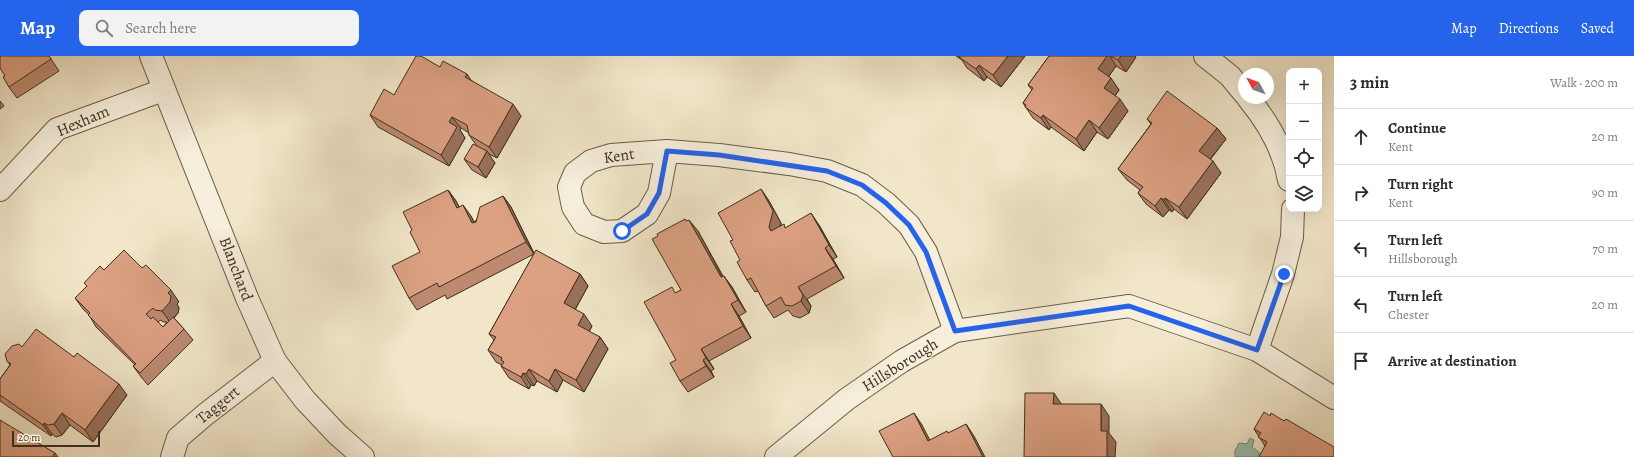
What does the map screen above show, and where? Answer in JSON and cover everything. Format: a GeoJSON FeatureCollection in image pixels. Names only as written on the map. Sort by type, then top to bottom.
{"type":"FeatureCollection","features":[{"type":"Feature","properties":{"kind":"street","name":"Blanchard"},"geometry":{"type":"LineString","coordinates":[[151,56],[163,90],[206,192],[247,298],[275,361],[305,400],[337,434],[363,457]]}},
{"type":"Feature","properties":{"kind":"street"},"geometry":{"type":"LineString","coordinates":[[1205,56],[1230,76],[1238,86]]}},
{"type":"Feature","properties":{"kind":"street","name":"Hexham"},"geometry":{"type":"LineString","coordinates":[[0,190],[57,129],[163,90]]}},
{"type":"Feature","properties":{"kind":"street"},"geometry":{"type":"LineString","coordinates":[[1252,104],[1274,137],[1287,169],[1288,176]]}},
{"type":"Feature","properties":{"kind":"street","name":"Kent"},"geometry":{"type":"LineString","coordinates":[[667,151],[659,193],[647,214],[622,231],[604,232],[584,224],[573,207],[569,188],[575,173],[591,161],[611,155],[667,151],[719,155],[827,171],[862,185],[886,203],[909,225],[926,252],[955,331]]}},
{"type":"Feature","properties":{"kind":"street"},"geometry":{"type":"LineString","coordinates":[[1257,350],[1284,274],[1292,238],[1293,212]]}},
{"type":"Feature","properties":{"kind":"street","name":"Hillsborough"},"geometry":{"type":"LineString","coordinates":[[776,457],[847,399],[902,361],[955,331],[1129,306],[1257,350],[1334,398]]}},
{"type":"Feature","properties":{"kind":"street","name":"Taggert"},"geometry":{"type":"LineString","coordinates":[[172,457],[178,438],[206,414],[275,361]]}},
{"type":"Feature","properties":{"kind":"shaded area"},"geometry":{"type":"Polygon","coordinates":[[[1250,438],[1254,440],[1252,447],[1260,453],[1258,457],[1235,457],[1235,451],[1239,443],[1247,444],[1250,438]]]}},
{"type":"Feature","properties":{"kind":"building"},"geometry":{"type":"Polygon","coordinates":[[[0,56],[49,56],[51,59],[9,87],[0,68],[0,56]]]}},
{"type":"Feature","properties":{"kind":"building"},"geometry":{"type":"Polygon","coordinates":[[[416,56],[421,56],[440,67],[443,61],[467,74],[465,77],[513,104],[489,147],[469,135],[467,125],[452,117],[449,122],[457,127],[441,155],[370,115],[384,89],[394,95],[416,56]]]}},
{"type":"Feature","properties":{"kind":"building"},"geometry":{"type":"Polygon","coordinates":[[[1008,56],[993,75],[979,65],[976,69],[959,57],[1008,56]]]}},
{"type":"Feature","properties":{"kind":"building"},"geometry":{"type":"Polygon","coordinates":[[[1049,56],[1107,56],[1098,69],[1111,78],[1104,88],[1120,99],[1099,128],[1089,120],[1076,139],[1043,115],[1041,118],[1025,107],[1026,105],[1023,103],[1033,88],[1028,85],[1049,56]]]}},
{"type":"Feature","properties":{"kind":"building"},"geometry":{"type":"Polygon","coordinates":[[[1111,56],[1121,56],[1118,60],[1111,56]]]}},
{"type":"Feature","properties":{"kind":"building"},"geometry":{"type":"Polygon","coordinates":[[[1167,91],[1217,128],[1199,151],[1213,161],[1179,207],[1165,198],[1164,200],[1161,198],[1155,206],[1138,193],[1143,187],[1118,169],[1152,123],[1147,119],[1167,91]]]}},
{"type":"Feature","properties":{"kind":"building"},"geometry":{"type":"Polygon","coordinates":[[[473,144],[487,151],[478,167],[464,159],[473,144]]]}},
{"type":"Feature","properties":{"kind":"building"},"geometry":{"type":"Polygon","coordinates":[[[761,189],[773,211],[769,227],[771,231],[784,224],[785,228],[811,213],[829,245],[825,248],[836,266],[798,287],[803,295],[801,301],[792,306],[785,305],[781,297],[766,306],[751,278],[747,280],[737,262],[740,260],[730,241],[733,240],[718,213],[761,189]]]}},
{"type":"Feature","properties":{"kind":"building"},"geometry":{"type":"Polygon","coordinates":[[[448,190],[457,208],[463,205],[472,223],[476,222],[480,207],[503,196],[526,242],[439,287],[437,283],[409,298],[392,266],[420,252],[410,232],[412,230],[403,212],[448,190]]]}},
{"type":"Feature","properties":{"kind":"building"},"geometry":{"type":"Polygon","coordinates":[[[685,219],[686,221],[689,220],[721,277],[724,276],[738,300],[731,304],[743,326],[701,349],[706,358],[703,360],[706,366],[680,381],[670,363],[676,360],[644,302],[672,287],[675,293],[681,290],[652,239],[658,236],[657,234],[685,219]]]}},
{"type":"Feature","properties":{"kind":"building"},"geometry":{"type":"Polygon","coordinates":[[[124,250],[142,268],[146,265],[171,290],[168,293],[171,296],[170,302],[162,311],[155,310],[153,308],[146,314],[151,319],[153,317],[163,327],[173,317],[184,329],[140,373],[133,366],[136,364],[88,315],[90,313],[75,298],[87,286],[84,283],[100,266],[104,270],[124,250]]]}},
{"type":"Feature","properties":{"kind":"building"},"geometry":{"type":"Polygon","coordinates":[[[536,250],[580,274],[564,303],[584,314],[578,325],[600,337],[576,380],[555,369],[549,381],[529,369],[526,374],[523,373],[521,377],[501,366],[504,362],[501,360],[502,358],[488,350],[496,337],[489,334],[536,250]]]}},
{"type":"Feature","properties":{"kind":"building"},"geometry":{"type":"Polygon","coordinates":[[[36,329],[74,357],[77,353],[119,384],[85,430],[62,413],[54,424],[48,425],[44,423],[43,425],[0,395],[0,379],[11,364],[7,361],[5,354],[12,346],[19,344],[22,347],[36,329]]]}},
{"type":"Feature","properties":{"kind":"building"},"geometry":{"type":"Polygon","coordinates":[[[1025,393],[1054,393],[1053,404],[1101,404],[1101,431],[1107,431],[1107,457],[1024,457],[1025,393]]]}},
{"type":"Feature","properties":{"kind":"building"},"geometry":{"type":"Polygon","coordinates":[[[1264,412],[1270,416],[1271,413],[1284,421],[1286,419],[1334,447],[1334,457],[1259,457],[1267,442],[1258,437],[1261,433],[1254,429],[1264,412]]]}},
{"type":"Feature","properties":{"kind":"building"},"geometry":{"type":"Polygon","coordinates":[[[914,413],[928,441],[947,431],[948,433],[966,424],[983,457],[893,457],[879,431],[914,413]]]}},
{"type":"Feature","properties":{"kind":"building"},"geometry":{"type":"Polygon","coordinates":[[[0,420],[55,453],[52,457],[0,457],[0,420]]]}},
{"type":"Feature","properties":{"kind":"route"},"geometry":{"type":"LineString","coordinates":[[622,231],[647,214],[659,193],[667,151],[719,155],[789,164],[827,171],[862,185],[886,203],[909,225],[926,252],[955,331],[1129,306],[1257,350],[1284,274]]}}]}
